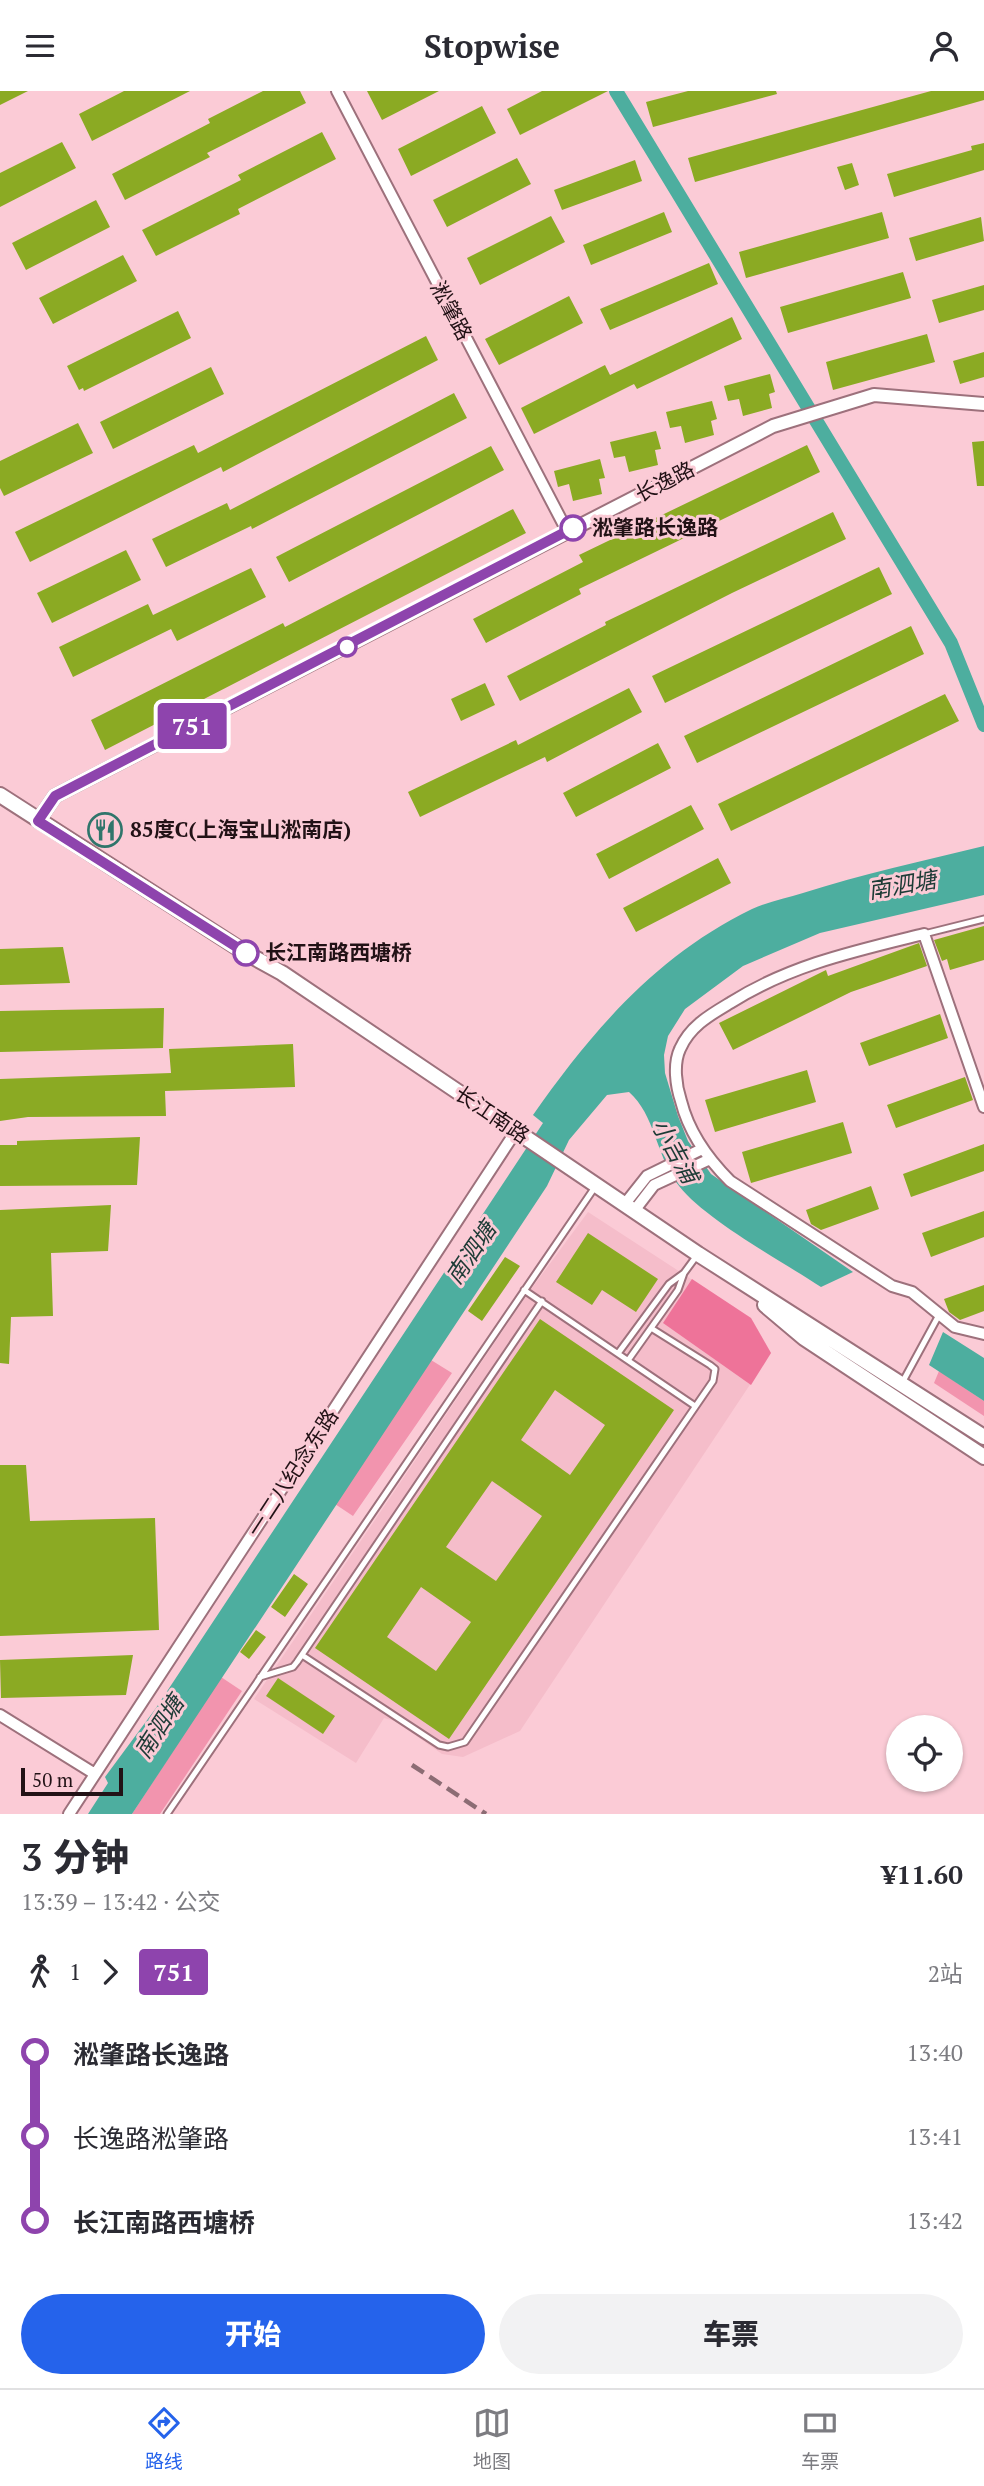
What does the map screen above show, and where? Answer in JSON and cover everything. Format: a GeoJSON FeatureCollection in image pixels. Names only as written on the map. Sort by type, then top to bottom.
{"type":"FeatureCollection","features":[{"type":"Feature","properties":{"kind":"main road","name":"长江南路"},"geometry":{"type":"LineString","coordinates":[[0,795],[246,953],[282,972],[726,1273],[984,1437]]}},
{"type":"Feature","properties":{"kind":"main road"},"geometry":{"type":"LineString","coordinates":[[726,1273],[804,1338],[984,1457]]}},
{"type":"Feature","properties":{"kind":"street","name":"淞肇路"},"geometry":{"type":"LineString","coordinates":[[337,91],[567,531]]}},
{"type":"Feature","properties":{"kind":"street","name":"长逸路"},"geometry":{"type":"LineString","coordinates":[[38,821],[55,796],[773,426],[874,395],[984,404]]}},
{"type":"Feature","properties":{"kind":"street"},"geometry":{"type":"LineString","coordinates":[[696,1155],[676,1082],[679,1050],[699,1021],[763,982],[817,960],[924,934],[984,1107]]}},
{"type":"Feature","properties":{"kind":"street","name":"一二八纪念东路"},"geometry":{"type":"LineString","coordinates":[[69,1814],[516,1132]]}},
{"type":"Feature","properties":{"kind":"street"},"geometry":{"type":"LineString","coordinates":[[696,1155],[708,1160],[730,1181],[892,1286],[912,1291],[956,1327],[984,1333]]}},
{"type":"Feature","properties":{"kind":"street"},"geometry":{"type":"LineString","coordinates":[[629,1208],[655,1177],[696,1155]]}},
{"type":"Feature","properties":{"kind":"street"},"geometry":{"type":"LineString","coordinates":[[0,1715],[95,1774]]}},
{"type":"Feature","properties":{"kind":"lane"},"geometry":{"type":"LineString","coordinates":[[924,934],[984,919]]}},
{"type":"Feature","properties":{"kind":"lane"},"geometry":{"type":"LineString","coordinates":[[167,1814],[524,1290],[591,1183]]}},
{"type":"Feature","properties":{"kind":"lane"},"geometry":{"type":"LineString","coordinates":[[619,1352],[670,1284],[684,1273],[698,1254]]}},
{"type":"Feature","properties":{"kind":"lane"},"geometry":{"type":"LineString","coordinates":[[629,1359],[678,1290],[684,1273]]}},
{"type":"Feature","properties":{"kind":"lane"},"geometry":{"type":"LineString","coordinates":[[524,1290],[695,1406]]}},
{"type":"Feature","properties":{"kind":"lane"},"geometry":{"type":"LineString","coordinates":[[260,1677],[293,1667],[302,1655],[541,1301]]}},
{"type":"Feature","properties":{"kind":"lane"},"geometry":{"type":"LineString","coordinates":[[902,1383],[939,1314]]}},
{"type":"Feature","properties":{"kind":"lane"},"geometry":{"type":"LineString","coordinates":[[302,1655],[439,1745],[447,1748],[466,1742],[713,1381],[715,1369],[651,1328]]}},
{"type":"Feature","properties":{"kind":"shaded area"},"geometry":{"type":"Polygon","coordinates":[[[588,1212],[751,1318],[771,1353],[520,1731],[463,1757],[442,1754],[395,1721],[384,1718],[356,1763],[254,1699],[529,1292],[588,1212]]]}},
{"type":"Feature","properties":{"kind":"shaded area"},"geometry":{"type":"Polygon","coordinates":[[[692,1279],[751,1318],[771,1353],[751,1385],[663,1323],[692,1279]]]}},
{"type":"Feature","properties":{"kind":"shaded area"},"geometry":{"type":"Polygon","coordinates":[[[431,1360],[452,1373],[353,1516],[335,1504],[431,1360]]]}},
{"type":"Feature","properties":{"kind":"shaded area"},"geometry":{"type":"Polygon","coordinates":[[[939,1371],[984,1401],[984,1416],[934,1383],[939,1371]]]}},
{"type":"Feature","properties":{"kind":"shaded area"},"geometry":{"type":"Polygon","coordinates":[[[221,1677],[242,1691],[160,1814],[132,1814],[221,1677]]]}},
{"type":"Feature","properties":{"kind":"water"},"geometry":{"type":"Polygon","coordinates":[[[984,846],[984,895],[820,933],[743,966],[685,1009],[668,1036],[664,1055],[665,1073],[678,1116],[688,1141],[711,1174],[853,1272],[821,1287],[722,1224],[703,1210],[676,1182],[638,1101],[629,1092],[607,1095],[569,1140],[547,1186],[132,1814],[88,1814],[108,1783],[105,1777],[156,1708],[543,1123],[533,1115],[603,1025],[657,972],[686,949],[752,909],[848,880],[984,846]]]}},
{"type":"Feature","properties":{"kind":"water"},"geometry":{"type":"Polygon","coordinates":[[[943,1332],[984,1358],[984,1401],[929,1365],[943,1332]]]}},
{"type":"Feature","properties":{"kind":"building"},"geometry":{"type":"Polygon","coordinates":[[[0,91],[28,91],[0,105],[0,91]]]}},
{"type":"Feature","properties":{"kind":"building"},"geometry":{"type":"Polygon","coordinates":[[[124,91],[190,91],[92,141],[79,114],[124,91]]]}},
{"type":"Feature","properties":{"kind":"building"},"geometry":{"type":"Polygon","coordinates":[[[263,91],[300,91],[306,103],[207,153],[210,157],[125,200],[112,174],[210,123],[208,119],[263,91]]]}},
{"type":"Feature","properties":{"kind":"building"},"geometry":{"type":"Polygon","coordinates":[[[367,91],[439,91],[382,120],[367,91]]]}},
{"type":"Feature","properties":{"kind":"building"},"geometry":{"type":"Polygon","coordinates":[[[542,91],[608,91],[520,135],[507,109],[542,91]]]}},
{"type":"Feature","properties":{"kind":"building"},"geometry":{"type":"Polygon","coordinates":[[[688,91],[776,91],[777,94],[653,127],[646,102],[688,91]]]}},
{"type":"Feature","properties":{"kind":"building"},"geometry":{"type":"Polygon","coordinates":[[[931,91],[984,91],[984,100],[695,182],[688,158],[931,91]]]}},
{"type":"Feature","properties":{"kind":"building"},"geometry":{"type":"Polygon","coordinates":[[[482,106],[496,133],[411,176],[398,149],[482,106]]]}},
{"type":"Feature","properties":{"kind":"building"},"geometry":{"type":"Polygon","coordinates":[[[322,132],[336,159],[238,209],[240,214],[156,256],[142,230],[241,180],[238,175],[322,132]]]}},
{"type":"Feature","properties":{"kind":"building"},"geometry":{"type":"Polygon","coordinates":[[[62,142],[76,168],[0,207],[0,173],[62,142]]]}},
{"type":"Feature","properties":{"kind":"building"},"geometry":{"type":"Polygon","coordinates":[[[984,143],[984,170],[894,197],[887,174],[972,150],[971,146],[984,143]]]}},
{"type":"Feature","properties":{"kind":"building"},"geometry":{"type":"Polygon","coordinates":[[[517,158],[531,184],[447,227],[433,200],[517,158]]]}},
{"type":"Feature","properties":{"kind":"building"},"geometry":{"type":"Polygon","coordinates":[[[635,160],[642,181],[562,210],[554,190],[635,160]]]}},
{"type":"Feature","properties":{"kind":"building"},"geometry":{"type":"Polygon","coordinates":[[[852,163],[859,185],[845,190],[837,167],[852,163]]]}},
{"type":"Feature","properties":{"kind":"building"},"geometry":{"type":"Polygon","coordinates":[[[96,200],[110,227],[26,270],[12,243],[96,200]]]}},
{"type":"Feature","properties":{"kind":"building"},"geometry":{"type":"Polygon","coordinates":[[[664,212],[672,232],[591,265],[583,245],[664,212]]]}},
{"type":"Feature","properties":{"kind":"building"},"geometry":{"type":"Polygon","coordinates":[[[882,212],[889,238],[746,278],[739,252],[882,212]]]}},
{"type":"Feature","properties":{"kind":"building"},"geometry":{"type":"Polygon","coordinates":[[[551,216],[565,242],[480,285],[467,258],[551,216]]]}},
{"type":"Feature","properties":{"kind":"building"},"geometry":{"type":"Polygon","coordinates":[[[981,217],[984,241],[916,261],[909,238],[981,217]]]}},
{"type":"Feature","properties":{"kind":"building"},"geometry":{"type":"Polygon","coordinates":[[[123,255],[137,281],[53,324],[39,298],[123,255]]]}},
{"type":"Feature","properties":{"kind":"building"},"geometry":{"type":"Polygon","coordinates":[[[709,263],[718,284],[610,330],[600,309],[709,263]]]}},
{"type":"Feature","properties":{"kind":"building"},"geometry":{"type":"Polygon","coordinates":[[[903,272],[911,298],[788,333],[780,307],[903,272]]]}},
{"type":"Feature","properties":{"kind":"building"},"geometry":{"type":"Polygon","coordinates":[[[984,285],[984,310],[939,323],[932,300],[984,285]]]}},
{"type":"Feature","properties":{"kind":"building"},"geometry":{"type":"Polygon","coordinates":[[[569,296],[583,323],[499,365],[485,339],[569,296]]]}},
{"type":"Feature","properties":{"kind":"building"},"geometry":{"type":"Polygon","coordinates":[[[178,311],[191,338],[84,391],[83,388],[79,390],[67,366],[178,311]]]}},
{"type":"Feature","properties":{"kind":"building"},"geometry":{"type":"Polygon","coordinates":[[[732,317],[742,339],[637,389],[634,384],[534,434],[521,408],[605,365],[610,375],[732,317]]]}},
{"type":"Feature","properties":{"kind":"building"},"geometry":{"type":"Polygon","coordinates":[[[927,334],[935,362],[833,390],[826,362],[927,334]]]}},
{"type":"Feature","properties":{"kind":"building"},"geometry":{"type":"Polygon","coordinates":[[[426,336],[438,360],[223,472],[221,467],[30,562],[15,532],[194,445],[198,453],[426,336]]]}},
{"type":"Feature","properties":{"kind":"building"},"geometry":{"type":"Polygon","coordinates":[[[984,352],[984,377],[960,384],[953,361],[984,352]]]}},
{"type":"Feature","properties":{"kind":"building"},"geometry":{"type":"Polygon","coordinates":[[[211,367],[224,394],[113,449],[100,422],[211,367]]]}},
{"type":"Feature","properties":{"kind":"building"},"geometry":{"type":"Polygon","coordinates":[[[770,374],[775,392],[769,394],[772,408],[743,416],[739,399],[728,401],[724,386],[770,374]]]}},
{"type":"Feature","properties":{"kind":"building"},"geometry":{"type":"Polygon","coordinates":[[[454,393],[467,418],[252,529],[251,526],[166,567],[152,539],[227,503],[230,510],[454,393]]]}},
{"type":"Feature","properties":{"kind":"building"},"geometry":{"type":"Polygon","coordinates":[[[712,401],[717,419],[711,421],[714,435],[685,443],[681,426],[670,428],[666,412],[712,401]]]}},
{"type":"Feature","properties":{"kind":"building"},"geometry":{"type":"Polygon","coordinates":[[[78,423],[93,453],[4,496],[0,488],[0,461],[78,423]]]}},
{"type":"Feature","properties":{"kind":"building"},"geometry":{"type":"Polygon","coordinates":[[[656,431],[661,449],[655,450],[658,465],[629,472],[625,456],[614,458],[610,442],[656,431]]]}},
{"type":"Feature","properties":{"kind":"building"},"geometry":{"type":"Polygon","coordinates":[[[984,441],[984,486],[977,486],[972,442],[984,441]]]}},
{"type":"Feature","properties":{"kind":"building"},"geometry":{"type":"Polygon","coordinates":[[[807,445],[820,472],[579,589],[581,594],[486,643],[473,619],[583,562],[579,555],[807,445]]]}},
{"type":"Feature","properties":{"kind":"building"},"geometry":{"type":"Polygon","coordinates":[[[491,446],[504,470],[289,582],[276,557],[491,446]]]}},
{"type":"Feature","properties":{"kind":"building"},"geometry":{"type":"Polygon","coordinates":[[[600,459],[605,478],[599,479],[602,494],[573,501],[569,484],[558,487],[554,471],[600,459]]]}},
{"type":"Feature","properties":{"kind":"building"},"geometry":{"type":"Polygon","coordinates":[[[513,509],[526,533],[105,750],[91,720],[283,623],[285,627],[513,509]]]}},
{"type":"Feature","properties":{"kind":"building"},"geometry":{"type":"Polygon","coordinates":[[[833,512],[846,539],[732,593],[520,701],[507,676],[606,625],[605,622],[833,512]]]}},
{"type":"Feature","properties":{"kind":"building"},"geometry":{"type":"Polygon","coordinates":[[[126,550],[141,580],[52,623],[37,593],[126,550]]]}},
{"type":"Feature","properties":{"kind":"building"},"geometry":{"type":"Polygon","coordinates":[[[879,567],[892,594],[665,703],[652,676],[879,567]]]}},
{"type":"Feature","properties":{"kind":"building"},"geometry":{"type":"Polygon","coordinates":[[[251,568],[266,597],[177,641],[171,629],[73,677],[59,647],[148,604],[153,615],[251,568]]]}},
{"type":"Feature","properties":{"kind":"building"},"geometry":{"type":"Polygon","coordinates":[[[911,626],[924,654],[697,763],[684,736],[911,626]]]}},
{"type":"Feature","properties":{"kind":"building"},"geometry":{"type":"Polygon","coordinates":[[[485,683],[495,705],[461,721],[451,699],[485,683]]]}},
{"type":"Feature","properties":{"kind":"building"},"geometry":{"type":"Polygon","coordinates":[[[629,688],[642,712],[547,762],[545,757],[420,817],[408,792],[516,740],[518,745],[629,688]]]}},
{"type":"Feature","properties":{"kind":"building"},"geometry":{"type":"Polygon","coordinates":[[[945,694],[959,721],[731,831],[718,804],[945,694]]]}},
{"type":"Feature","properties":{"kind":"building"},"geometry":{"type":"Polygon","coordinates":[[[658,743],[671,768],[576,817],[563,793],[658,743]]]}},
{"type":"Feature","properties":{"kind":"building"},"geometry":{"type":"Polygon","coordinates":[[[691,805],[704,829],[609,879],[596,854],[691,805]]]}},
{"type":"Feature","properties":{"kind":"building"},"geometry":{"type":"Polygon","coordinates":[[[718,858],[731,883],[636,932],[623,908],[718,858]]]}},
{"type":"Feature","properties":{"kind":"building"},"geometry":{"type":"Polygon","coordinates":[[[984,926],[984,960],[950,970],[947,959],[942,961],[934,940],[984,926]]]}},
{"type":"Feature","properties":{"kind":"building"},"geometry":{"type":"Polygon","coordinates":[[[919,943],[927,966],[851,992],[733,1050],[719,1023],[826,970],[828,976],[919,943]]]}},
{"type":"Feature","properties":{"kind":"building"},"geometry":{"type":"Polygon","coordinates":[[[63,947],[70,983],[0,985],[0,949],[63,947]]]}},
{"type":"Feature","properties":{"kind":"building"},"geometry":{"type":"Polygon","coordinates":[[[164,1008],[163,1048],[0,1052],[0,1011],[164,1008]]]}},
{"type":"Feature","properties":{"kind":"building"},"geometry":{"type":"Polygon","coordinates":[[[940,1014],[948,1038],[869,1066],[860,1043],[940,1014]]]}},
{"type":"Feature","properties":{"kind":"building"},"geometry":{"type":"Polygon","coordinates":[[[293,1044],[295,1087],[165,1091],[166,1116],[28,1117],[0,1121],[0,1079],[171,1073],[169,1049],[293,1044]]]}},
{"type":"Feature","properties":{"kind":"building"},"geometry":{"type":"Polygon","coordinates":[[[807,1070],[816,1102],[715,1132],[705,1100],[807,1070]]]}},
{"type":"Feature","properties":{"kind":"building"},"geometry":{"type":"Polygon","coordinates":[[[965,1077],[973,1100],[896,1128],[887,1105],[965,1077]]]}},
{"type":"Feature","properties":{"kind":"building"},"geometry":{"type":"Polygon","coordinates":[[[843,1122],[852,1153],[751,1183],[742,1152],[843,1122]]]}},
{"type":"Feature","properties":{"kind":"building"},"geometry":{"type":"Polygon","coordinates":[[[140,1137],[137,1185],[0,1186],[0,1145],[17,1145],[17,1141],[140,1137]]]}},
{"type":"Feature","properties":{"kind":"building"},"geometry":{"type":"Polygon","coordinates":[[[984,1144],[984,1171],[911,1197],[903,1174],[984,1144]]]}},
{"type":"Feature","properties":{"kind":"building"},"geometry":{"type":"Polygon","coordinates":[[[871,1186],[879,1209],[821,1230],[811,1224],[806,1210],[871,1186]]]}},
{"type":"Feature","properties":{"kind":"building"},"geometry":{"type":"Polygon","coordinates":[[[111,1205],[108,1251],[51,1253],[53,1316],[11,1317],[9,1364],[0,1363],[0,1210],[111,1205]]]}},
{"type":"Feature","properties":{"kind":"building"},"geometry":{"type":"Polygon","coordinates":[[[984,1211],[984,1237],[931,1257],[922,1233],[984,1211]]]}},
{"type":"Feature","properties":{"kind":"building"},"geometry":{"type":"Polygon","coordinates":[[[588,1233],[658,1279],[636,1312],[602,1290],[592,1305],[556,1282],[588,1233]]]}},
{"type":"Feature","properties":{"kind":"building"},"geometry":{"type":"Polygon","coordinates":[[[505,1257],[520,1266],[482,1321],[468,1311],[505,1257]]]}},
{"type":"Feature","properties":{"kind":"building"},"geometry":{"type":"Polygon","coordinates":[[[984,1285],[984,1311],[960,1320],[949,1312],[944,1299],[984,1285]]]}},
{"type":"Feature","properties":{"kind":"building"},"geometry":{"type":"Polygon","coordinates":[[[540,1319],[674,1410],[449,1739],[315,1648],[540,1319]],[[555,1390],[521,1440],[570,1475],[605,1425],[555,1390]],[[492,1481],[446,1547],[496,1581],[542,1516],[492,1481]],[[421,1587],[387,1637],[436,1671],[471,1622],[421,1587]]]}},
{"type":"Feature","properties":{"kind":"building"},"geometry":{"type":"Polygon","coordinates":[[[0,1465],[26,1465],[30,1521],[155,1518],[159,1630],[0,1636],[0,1465]]]}},
{"type":"Feature","properties":{"kind":"building"},"geometry":{"type":"Polygon","coordinates":[[[294,1574],[308,1584],[285,1617],[271,1607],[294,1574]]]}},
{"type":"Feature","properties":{"kind":"building"},"geometry":{"type":"Polygon","coordinates":[[[256,1630],[266,1637],[249,1659],[240,1652],[256,1630]]]}},
{"type":"Feature","properties":{"kind":"building"},"geometry":{"type":"Polygon","coordinates":[[[133,1655],[126,1695],[1,1698],[0,1660],[133,1655]]]}},
{"type":"Feature","properties":{"kind":"building"},"geometry":{"type":"Polygon","coordinates":[[[278,1678],[335,1716],[323,1734],[266,1696],[278,1678]]]}},
{"type":"Feature","properties":{"kind":"waterway"},"geometry":{"type":"LineString","coordinates":[[616,91],[951,643],[984,725]]}},
{"type":"Feature","properties":{"kind":"railway"},"geometry":{"type":"LineString","coordinates":[[412,1765],[486,1814]]}},
{"type":"Feature","properties":{"kind":"bus line","name":"751"},"geometry":{"type":"LineString","coordinates":[[246,953],[38,821],[55,796],[573,528]]}},
{"type":"Feature","properties":{"kind":"place","name":"淞肇路长逸路"},"geometry":{"type":"Point","coordinates":[573,528]}},
{"type":"Feature","properties":{"kind":"place","name":"85度C(上海宝山淞南店)"},"geometry":{"type":"Point","coordinates":[105,830]}},
{"type":"Feature","properties":{"kind":"place","name":"长江南路西塘桥"},"geometry":{"type":"Point","coordinates":[246,953]}},
{"type":"Feature","properties":{"kind":"water label","name":"南泗塘"},"geometry":{"type":"Point","coordinates":[902,885]}},
{"type":"Feature","properties":{"kind":"water label","name":"小吉浦"},"geometry":{"type":"Point","coordinates":[675,1151]}},
{"type":"Feature","properties":{"kind":"water label","name":"南泗塘"},"geometry":{"type":"Point","coordinates":[471,1253]}},
{"type":"Feature","properties":{"kind":"water label","name":"南泗塘"},"geometry":{"type":"Point","coordinates":[159,1727]}}]}
